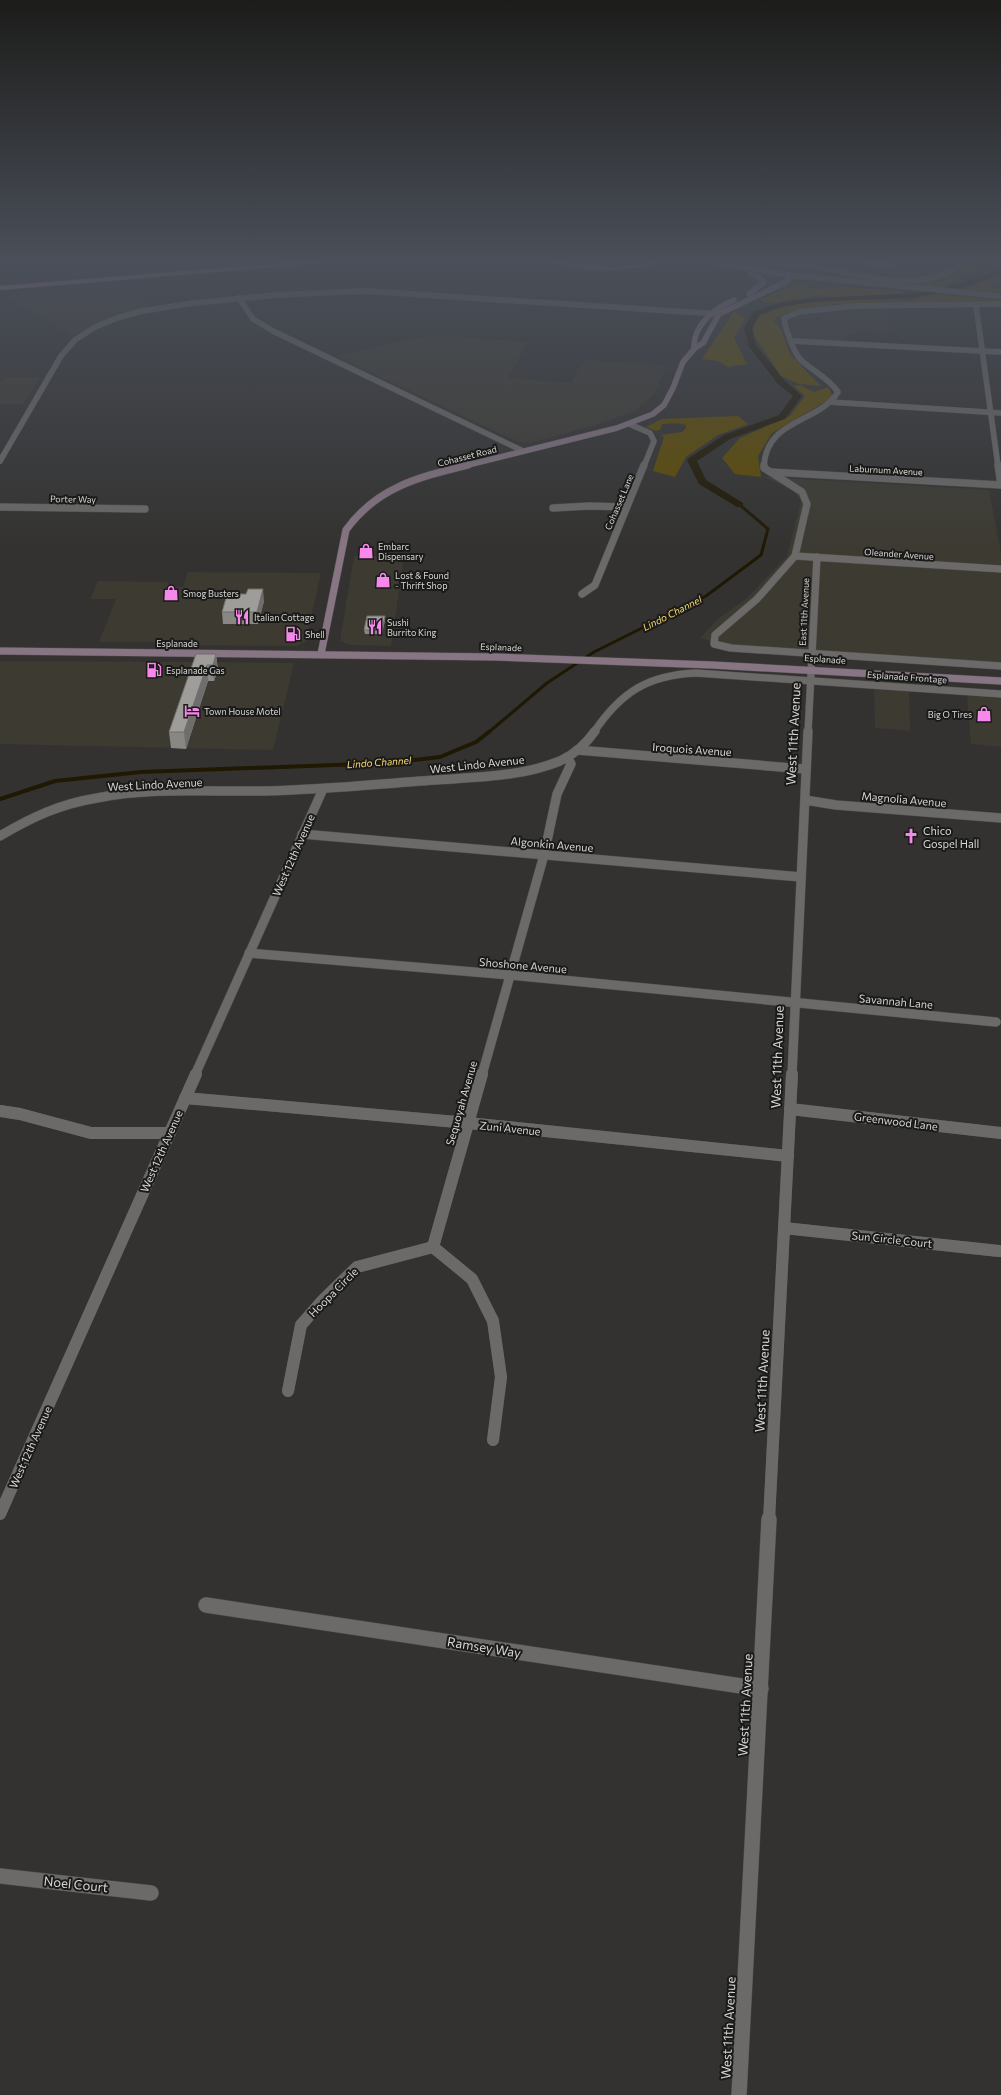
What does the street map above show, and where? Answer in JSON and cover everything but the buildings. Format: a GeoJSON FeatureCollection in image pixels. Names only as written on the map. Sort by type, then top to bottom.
{"type":"FeatureCollection","features":[{"type":"Feature","properties":{"kind":"main road","name":"Cohasset Road"},"geometry":{"type":"LineString","coordinates":[[321,654],[346,530],[356,515],[385,494],[417,479],[629,424],[651,415],[664,404],[682,363],[686,358]]}},
{"type":"Feature","properties":{"kind":"main road","name":"Esplanade"},"geometry":{"type":"LineString","coordinates":[[0,651],[321,654],[657,662],[812,668],[1001,682]]}},
{"type":"Feature","properties":{"kind":"street"},"geometry":{"type":"LineString","coordinates":[[0,461],[60,358]]}},
{"type":"Feature","properties":{"kind":"street"},"geometry":{"type":"LineString","coordinates":[[329,358],[523,451]]}},
{"type":"Feature","properties":{"kind":"street"},"geometry":{"type":"LineString","coordinates":[[795,556],[807,504],[802,492],[769,472],[764,468],[764,464],[769,448],[778,434],[830,402],[837,396],[837,389],[799,358]]}},
{"type":"Feature","properties":{"kind":"street"},"geometry":{"type":"LineString","coordinates":[[983,358],[1001,485]]}},
{"type":"Feature","properties":{"kind":"street"},"geometry":{"type":"LineString","coordinates":[[830,402],[1001,413]]}},
{"type":"Feature","properties":{"kind":"street","name":"Cohasset Lane"},"geometry":{"type":"LineString","coordinates":[[582,594],[595,585],[654,441],[650,433],[629,424]]}},
{"type":"Feature","properties":{"kind":"street","name":"Laburnum Avenue"},"geometry":{"type":"LineString","coordinates":[[769,472],[1001,485]]}},
{"type":"Feature","properties":{"kind":"street"},"geometry":{"type":"LineString","coordinates":[[552,508],[589,506],[626,507]]}},
{"type":"Feature","properties":{"kind":"street","name":"Porter Way"},"geometry":{"type":"LineString","coordinates":[[0,507],[145,509]]}},
{"type":"Feature","properties":{"kind":"street","name":"Oleander Avenue"},"geometry":{"type":"LineString","coordinates":[[795,556],[1001,569]]}},
{"type":"Feature","properties":{"kind":"street","name":"Esplanade Frontage"},"geometry":{"type":"LineString","coordinates":[[795,556],[757,599],[715,635],[714,644],[731,648],[1001,666]]}},
{"type":"Feature","properties":{"kind":"street","name":"East 11th Avenue"},"geometry":{"type":"LineString","coordinates":[[812,668],[817,557]]}},
{"type":"Feature","properties":{"kind":"street","name":"West 11th Avenue"},"geometry":{"type":"LineString","coordinates":[[740,2095],[788,1156],[794,1004],[805,800],[805,769],[812,668]]}},
{"type":"Feature","properties":{"kind":"street","name":"West Lindo Avenue"},"geometry":{"type":"LineString","coordinates":[[0,836],[16,825],[44,812],[66,804],[104,797],[323,788],[503,774],[539,767],[567,757],[577,750],[607,714],[625,696],[642,684],[661,676],[696,673],[811,681]]}},
{"type":"Feature","properties":{"kind":"street","name":"Esplanade Frontage"},"geometry":{"type":"LineString","coordinates":[[811,681],[1001,694]]}},
{"type":"Feature","properties":{"kind":"street","name":"Iroquois Avenue"},"geometry":{"type":"LineString","coordinates":[[577,750],[805,769]]}},
{"type":"Feature","properties":{"kind":"street","name":"Sequoyah Avenue"},"geometry":{"type":"LineString","coordinates":[[433,1247],[544,855],[557,794],[571,764],[567,757]]}},
{"type":"Feature","properties":{"kind":"street","name":"West 12th Avenue"},"geometry":{"type":"LineString","coordinates":[[0,1514],[323,788]]}},
{"type":"Feature","properties":{"kind":"street","name":"Magnolia Avenue"},"geometry":{"type":"LineString","coordinates":[[805,800],[836,805],[1001,818]]}},
{"type":"Feature","properties":{"kind":"street","name":"Algonkin Avenue"},"geometry":{"type":"LineString","coordinates":[[302,834],[801,877]]}},
{"type":"Feature","properties":{"kind":"street","name":"Shoshone Avenue"},"geometry":{"type":"LineString","coordinates":[[249,953],[510,975],[794,1004]]}},
{"type":"Feature","properties":{"kind":"street","name":"Savannah Lane"},"geometry":{"type":"LineString","coordinates":[[794,1004],[996,1022]]}},
{"type":"Feature","properties":{"kind":"street","name":"Zuni Avenue"},"geometry":{"type":"LineString","coordinates":[[185,1098],[468,1123],[788,1156]]}},
{"type":"Feature","properties":{"kind":"street","name":"Greenwood Lane"},"geometry":{"type":"LineString","coordinates":[[790,1109],[1001,1133]]}},
{"type":"Feature","properties":{"kind":"street"},"geometry":{"type":"LineString","coordinates":[[0,1112],[27,1116],[91,1133],[169,1133]]}},
{"type":"Feature","properties":{"kind":"street","name":"Sun Circle Court"},"geometry":{"type":"LineString","coordinates":[[784,1228],[999,1251]]}},
{"type":"Feature","properties":{"kind":"street"},"geometry":{"type":"LineString","coordinates":[[433,1247],[472,1279],[493,1320],[501,1377],[492,1440]]}},
{"type":"Feature","properties":{"kind":"street","name":"Hoopa Circle"},"geometry":{"type":"LineString","coordinates":[[288,1391],[301,1325],[329,1294],[357,1267],[433,1247]]}},
{"type":"Feature","properties":{"kind":"street","name":"Ramsey Way"},"geometry":{"type":"LineString","coordinates":[[206,1605],[761,1689]]}},
{"type":"Feature","properties":{"kind":"street","name":"Noel Court"},"geometry":{"type":"LineString","coordinates":[[0,1876],[151,1892]]}},
{"type":"Feature","properties":{"kind":"shaded area"},"geometry":{"type":"Polygon","coordinates":[[[341,358],[519,358],[508,378],[571,383],[586,360],[667,366],[653,395],[634,412],[592,426],[530,443],[516,441],[341,358]]]}},
{"type":"Feature","properties":{"kind":"shaded area"},"geometry":{"type":"Polygon","coordinates":[[[703,358],[744,358],[747,364],[728,367],[718,361],[702,359],[703,358]]]}},
{"type":"Feature","properties":{"kind":"shaded area"},"geometry":{"type":"Polygon","coordinates":[[[769,358],[794,358],[821,386],[799,384],[781,376],[769,358]]]}},
{"type":"Feature","properties":{"kind":"shaded area"},"geometry":{"type":"Polygon","coordinates":[[[5,377],[40,377],[23,404],[0,404],[0,383],[5,377]]]}},
{"type":"Feature","properties":{"kind":"shaded area"},"geometry":{"type":"Polygon","coordinates":[[[800,385],[814,392],[828,387],[833,397],[772,433],[758,456],[761,477],[735,474],[722,458],[740,438],[790,416],[805,396],[794,386],[800,385]]]}},
{"type":"Feature","properties":{"kind":"shaded area"},"geometry":{"type":"Polygon","coordinates":[[[738,416],[748,424],[718,435],[686,457],[675,477],[653,471],[664,437],[661,435],[682,432],[686,428],[686,425],[677,423],[662,424],[660,430],[656,431],[646,427],[662,419],[738,416]]]}},
{"type":"Feature","properties":{"kind":"shaded area"},"geometry":{"type":"Polygon","coordinates":[[[764,477],[989,490],[1001,553],[1001,664],[721,644],[700,638],[719,618],[746,599],[787,556],[801,501],[793,490],[764,477]]]}},
{"type":"Feature","properties":{"kind":"shaded area"},"geometry":{"type":"Polygon","coordinates":[[[354,556],[404,556],[391,646],[349,645],[340,641],[354,556]]]}},
{"type":"Feature","properties":{"kind":"shaded area"},"geometry":{"type":"Polygon","coordinates":[[[188,572],[321,573],[306,641],[297,646],[164,645],[164,642],[99,642],[116,599],[90,599],[98,581],[169,582],[168,587],[183,587],[188,572]]]}},
{"type":"Feature","properties":{"kind":"shaded area"},"geometry":{"type":"Polygon","coordinates":[[[0,661],[294,663],[273,750],[0,744],[0,661]]]}},
{"type":"Feature","properties":{"kind":"shaded area"},"geometry":{"type":"Polygon","coordinates":[[[874,689],[909,691],[910,731],[875,728],[874,689]]]}},
{"type":"Feature","properties":{"kind":"shaded area"},"geometry":{"type":"Polygon","coordinates":[[[967,696],[1001,698],[1001,747],[971,744],[967,696]]]}},
{"type":"Feature","properties":{"kind":"waterway","name":"Lindo Channel"},"geometry":{"type":"LineString","coordinates":[[740,505],[702,482],[692,460],[727,437],[782,417],[798,396],[781,382],[762,358]]}},
{"type":"Feature","properties":{"kind":"waterway","name":"Lindo Channel"},"geometry":{"type":"LineString","coordinates":[[489,732],[547,683],[594,652],[706,596],[761,555],[768,529],[740,505]]}},
{"type":"Feature","properties":{"kind":"waterway","name":"Lindo Channel"},"geometry":{"type":"LineString","coordinates":[[0,799],[55,781],[141,772],[389,763],[440,757],[476,742],[490,731]]}},
{"type":"Feature","properties":{"kind":"place","name":"Embarc Dispensary"},"geometry":{"type":"Point","coordinates":[366,551]}},
{"type":"Feature","properties":{"kind":"place","name":"Lost & Found - Thrift Shop"},"geometry":{"type":"Point","coordinates":[383,580]}},
{"type":"Feature","properties":{"kind":"place","name":"Smog Busters"},"geometry":{"type":"Point","coordinates":[171,593]}},
{"type":"Feature","properties":{"kind":"place","name":"Italian Cottage"},"geometry":{"type":"Point","coordinates":[242,617]}},
{"type":"Feature","properties":{"kind":"place","name":"Sushi Burrito King"},"geometry":{"type":"Point","coordinates":[375,627]}},
{"type":"Feature","properties":{"kind":"place","name":"Shell"},"geometry":{"type":"Point","coordinates":[293,634]}},
{"type":"Feature","properties":{"kind":"place","name":"Esplanade Gas"},"geometry":{"type":"Point","coordinates":[154,670]}},
{"type":"Feature","properties":{"kind":"place","name":"Town House Motel"},"geometry":{"type":"Point","coordinates":[192,711]}},
{"type":"Feature","properties":{"kind":"place","name":"Big O Tires"},"geometry":{"type":"Point","coordinates":[984,714]}},
{"type":"Feature","properties":{"kind":"place","name":"Chico Gospel Hall"},"geometry":{"type":"Point","coordinates":[911,836]}}]}
